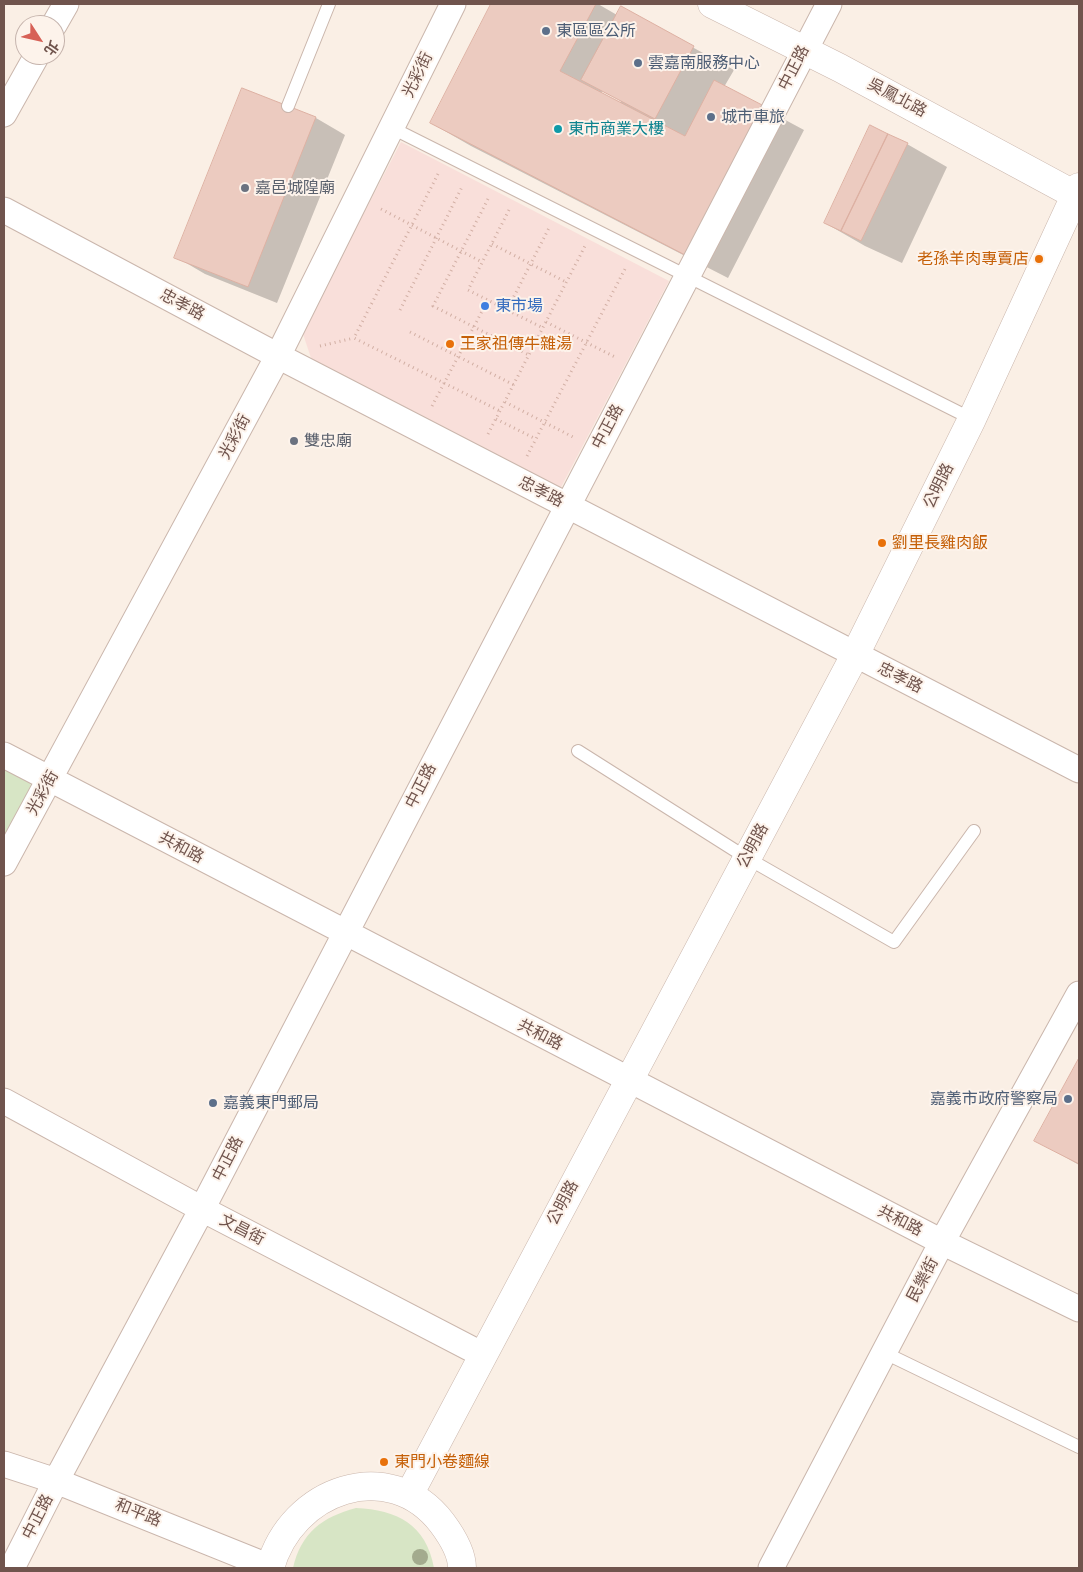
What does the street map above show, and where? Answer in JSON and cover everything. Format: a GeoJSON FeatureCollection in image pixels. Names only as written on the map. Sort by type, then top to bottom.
{"type":"FeatureCollection","features":[{"type":"Feature","properties":{"kind":"street"},"geometry":{"type":"LineString","coordinates":[[60,15],[66,4]]}},
{"type":"Feature","properties":{"kind":"street","name":"光彩街"},"geometry":{"type":"LineString","coordinates":[[4,863],[51,780],[278,356],[453,4]]}},
{"type":"Feature","properties":{"kind":"street","name":"吳鳳北路"},"geometry":{"type":"LineString","coordinates":[[712,4],[1078,193]]}},
{"type":"Feature","properties":{"kind":"street","name":"中正路"},"geometry":{"type":"LineString","coordinates":[[12,1568],[56,1481],[202,1209],[567,505],[687,278],[803,50],[829,4]]}},
{"type":"Feature","properties":{"kind":"street"},"geometry":{"type":"LineString","coordinates":[[4,114],[31,65]]}},
{"type":"Feature","properties":{"kind":"street","name":"公明路"},"geometry":{"type":"LineString","coordinates":[[409,1495],[628,1080],[856,655],[972,419],[1078,193]]}},
{"type":"Feature","properties":{"kind":"street","name":"忠孝路"},"geometry":{"type":"LineString","coordinates":[[4,210],[278,356],[1079,770]]}},
{"type":"Feature","properties":{"kind":"street","name":"共和路"},"geometry":{"type":"LineString","coordinates":[[4,755],[344,934],[942,1242],[1079,1309]]}},
{"type":"Feature","properties":{"kind":"street","name":"民樂街"},"geometry":{"type":"LineString","coordinates":[[771,1568],[942,1242],[1079,994]]}},
{"type":"Feature","properties":{"kind":"street","name":"文昌街"},"geometry":{"type":"LineString","coordinates":[[4,1101],[202,1209],[483,1355]]}},
{"type":"Feature","properties":{"kind":"street","name":"和平路"},"geometry":{"type":"LineString","coordinates":[[4,1464],[56,1481],[270,1568]]}},
{"type":"Feature","properties":{"kind":"street"},"geometry":{"type":"LineString","coordinates":[[270,1568],[290,1527],[308,1508],[331,1494],[357,1487],[383,1488],[409,1495],[434,1512],[452,1535],[462,1568]]}},
{"type":"Feature","properties":{"kind":"lane"},"geometry":{"type":"LineString","coordinates":[[288,106],[329,4]]}},
{"type":"Feature","properties":{"kind":"lane"},"geometry":{"type":"LineString","coordinates":[[392,128],[687,278],[972,419]]}},
{"type":"Feature","properties":{"kind":"lane"},"geometry":{"type":"LineString","coordinates":[[578,751],[747,858],[894,942],[974,831]]}},
{"type":"Feature","properties":{"kind":"lane"},"geometry":{"type":"LineString","coordinates":[[885,1353],[1079,1446]]}},
{"type":"Feature","properties":{"kind":"path"},"geometry":{"type":"LineString","coordinates":[[447,156],[354,338],[500,411]]}},
{"type":"Feature","properties":{"kind":"path"},"geometry":{"type":"LineString","coordinates":[[400,310],[471,168]]}},
{"type":"Feature","properties":{"kind":"path"},"geometry":{"type":"LineString","coordinates":[[496,181],[432,306],[529,355]]}},
{"type":"Feature","properties":{"kind":"path"},"geometry":{"type":"LineString","coordinates":[[518,192],[468,290],[543,328]]}},
{"type":"Feature","properties":{"kind":"path"},"geometry":{"type":"LineString","coordinates":[[358,197],[482,262]]}},
{"type":"Feature","properties":{"kind":"path"},"geometry":{"type":"LineString","coordinates":[[508,310],[557,212]]}},
{"type":"Feature","properties":{"kind":"path"},"geometry":{"type":"LineString","coordinates":[[476,458],[594,230]]}},
{"type":"Feature","properties":{"kind":"path"},"geometry":{"type":"LineString","coordinates":[[492,244],[566,282]]}},
{"type":"Feature","properties":{"kind":"path"},"geometry":{"type":"LineString","coordinates":[[515,478],[634,251]]}},
{"type":"Feature","properties":{"kind":"path"},"geometry":{"type":"LineString","coordinates":[[419,429],[488,300]]}},
{"type":"Feature","properties":{"kind":"path"},"geometry":{"type":"LineString","coordinates":[[546,322],[639,369]]}},
{"type":"Feature","properties":{"kind":"path"},"geometry":{"type":"LineString","coordinates":[[410,332],[514,385]]}},
{"type":"Feature","properties":{"kind":"path"},"geometry":{"type":"LineString","coordinates":[[505,402],[597,449]]}},
{"type":"Feature","properties":{"kind":"path"},"geometry":{"type":"LineString","coordinates":[[496,419],[536,439]]}},
{"type":"Feature","properties":{"kind":"shaded area","name":"東市場"},"geometry":{"type":"Polygon","coordinates":[[[401,142],[669,281],[558,493],[314,367],[302,331],[401,142]]]}},
{"type":"Feature","properties":{"kind":"green space"},"geometry":{"type":"Polygon","coordinates":[[[4,769],[30,782],[33,793],[4,843],[4,769]]]}},
{"type":"Feature","properties":{"kind":"green space"},"geometry":{"type":"Polygon","coordinates":[[[356,1508],[384,1512],[397,1516],[407,1522],[417,1530],[424,1540],[434,1568],[293,1568],[301,1545],[315,1528],[333,1516],[356,1508]]]}},
{"type":"Feature","properties":{"kind":"building","name":"東市商業大樓"},"geometry":{"type":"Polygon","coordinates":[[[491,4],[596,4],[560,71],[685,136],[714,80],[764,106],[687,256],[430,123],[491,4]]]}},
{"type":"Feature","properties":{"kind":"building","name":"雲嘉南服務中心"},"geometry":{"type":"Polygon","coordinates":[[[621,6],[694,46],[655,119],[581,80],[621,6]]]}},
{"type":"Feature","properties":{"kind":"building","name":"嘉邑城隍廟"},"geometry":{"type":"Polygon","coordinates":[[[242,88],[316,117],[248,287],[174,258],[242,88]]]}},
{"type":"Feature","properties":{"kind":"building"},"geometry":{"type":"Polygon","coordinates":[[[870,125],[888,134],[841,231],[824,223],[870,125]]]}},
{"type":"Feature","properties":{"kind":"building"},"geometry":{"type":"Polygon","coordinates":[[[888,134],[908,143],[861,241],[841,231],[888,134]]]}},
{"type":"Feature","properties":{"kind":"building","name":"嘉義市政府警察局"},"geometry":{"type":"Polygon","coordinates":[[[1079,1058],[1079,1164],[1034,1141],[1079,1058]]]}},
{"type":"Feature","properties":{"kind":"place","name":"東區區公所"},"geometry":{"type":"Point","coordinates":[546,31]}},
{"type":"Feature","properties":{"kind":"place","name":"雲嘉南服務中心"},"geometry":{"type":"Point","coordinates":[638,63]}},
{"type":"Feature","properties":{"kind":"place","name":"城市車旅"},"geometry":{"type":"Point","coordinates":[711,117]}},
{"type":"Feature","properties":{"kind":"place","name":"東市商業大樓"},"geometry":{"type":"Point","coordinates":[558,129]}},
{"type":"Feature","properties":{"kind":"place","name":"嘉邑城隍廟"},"geometry":{"type":"Point","coordinates":[245,188]}},
{"type":"Feature","properties":{"kind":"place","name":"老孫羊肉專賣店"},"geometry":{"type":"Point","coordinates":[1039,259]}},
{"type":"Feature","properties":{"kind":"place","name":"東市場"},"geometry":{"type":"Point","coordinates":[485,306]}},
{"type":"Feature","properties":{"kind":"place","name":"王家祖傳牛雜湯"},"geometry":{"type":"Point","coordinates":[450,344]}},
{"type":"Feature","properties":{"kind":"place","name":"雙忠廟"},"geometry":{"type":"Point","coordinates":[294,441]}},
{"type":"Feature","properties":{"kind":"place","name":"劉里長雞肉飯"},"geometry":{"type":"Point","coordinates":[882,543]}},
{"type":"Feature","properties":{"kind":"place","name":"嘉義市政府警察局"},"geometry":{"type":"Point","coordinates":[1068,1099]}},
{"type":"Feature","properties":{"kind":"place","name":"嘉義東門郵局"},"geometry":{"type":"Point","coordinates":[213,1103]}},
{"type":"Feature","properties":{"kind":"place","name":"東門小卷麵線"},"geometry":{"type":"Point","coordinates":[384,1462]}}]}
